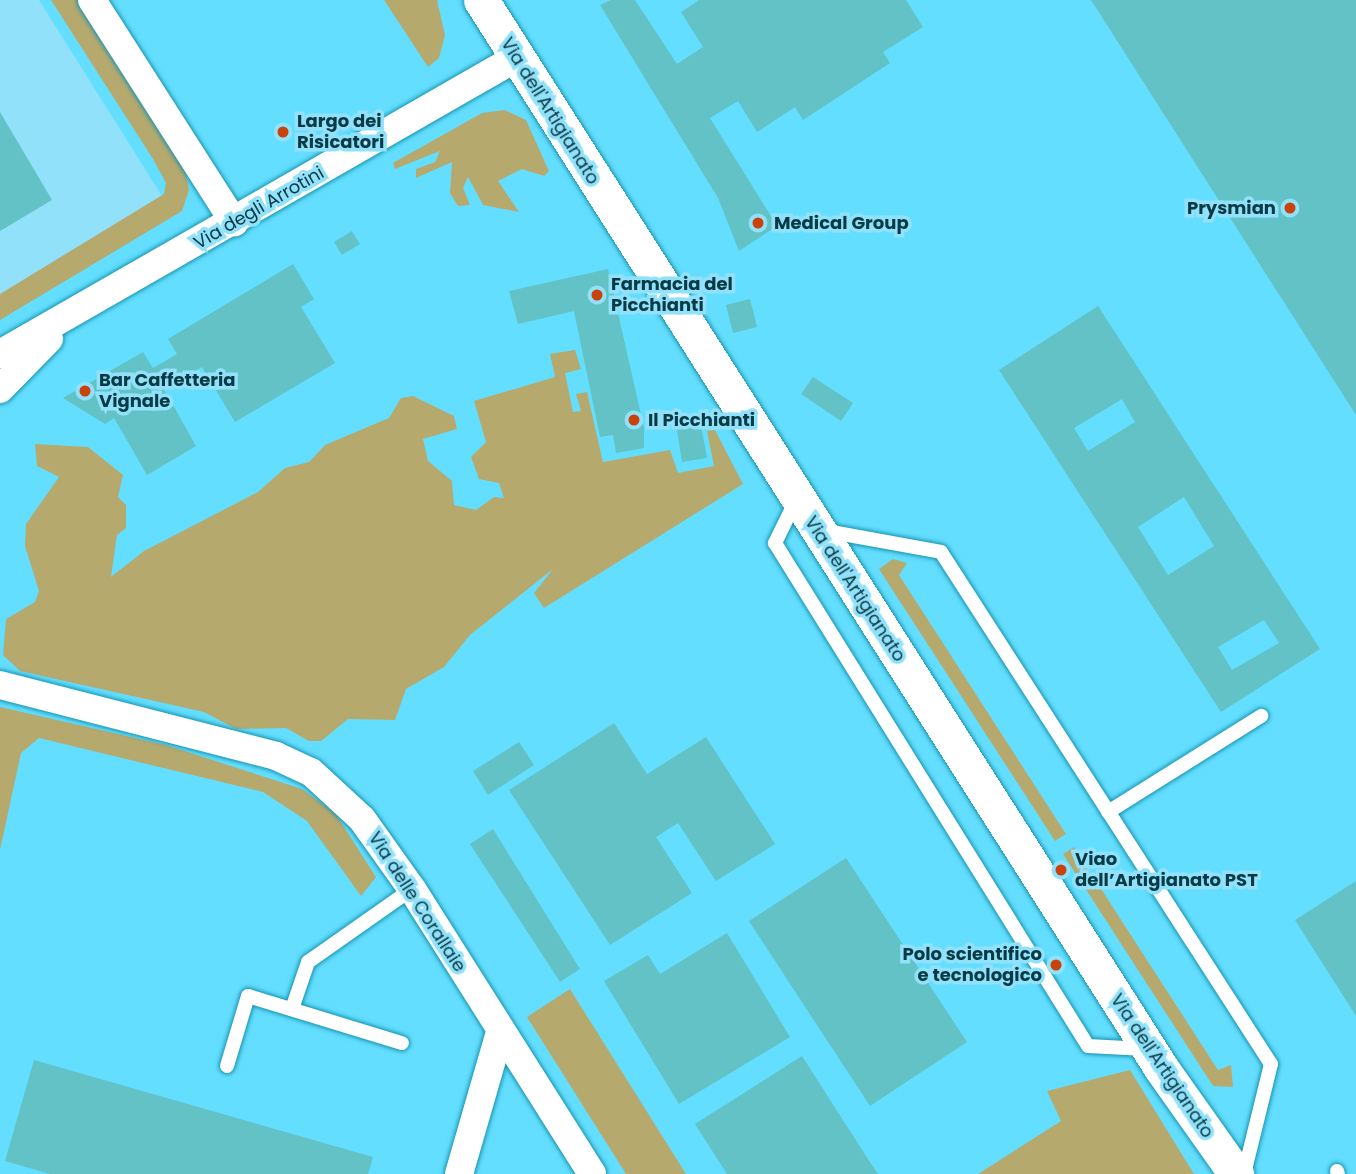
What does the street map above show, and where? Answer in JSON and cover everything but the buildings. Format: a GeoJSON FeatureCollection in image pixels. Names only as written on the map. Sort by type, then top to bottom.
{"type":"FeatureCollection","features":[{"type":"Feature","properties":{"kind":"street"},"geometry":{"type":"LineString","coordinates":[[92,0],[234,222]]}},
{"type":"Feature","properties":{"kind":"street","name":"Via dell'Artigianato"},"geometry":{"type":"LineString","coordinates":[[481,0],[1149,1049],[1236,1174]]}},
{"type":"Feature","properties":{"kind":"street","name":"Via degli Arrotini"},"geometry":{"type":"LineString","coordinates":[[0,354],[73,315],[516,58]]}},
{"type":"Feature","properties":{"kind":"street"},"geometry":{"type":"LineString","coordinates":[[0,389],[73,315]]}},
{"type":"Feature","properties":{"kind":"street","name":"Via delle Corallaie"},"geometry":{"type":"LineString","coordinates":[[0,685],[276,757],[311,772],[362,819],[412,889],[592,1174]]}},
{"type":"Feature","properties":{"kind":"street"},"geometry":{"type":"LineString","coordinates":[[459,1174],[500,1032]]}},
{"type":"Feature","properties":{"kind":"lane"},"geometry":{"type":"LineString","coordinates":[[797,499],[775,543],[1088,1046],[1149,1049]]}},
{"type":"Feature","properties":{"kind":"lane"},"geometry":{"type":"LineString","coordinates":[[817,530],[941,552],[1271,1065],[1244,1174]]}},
{"type":"Feature","properties":{"kind":"lane"},"geometry":{"type":"LineString","coordinates":[[1108,812],[1261,716]]}},
{"type":"Feature","properties":{"kind":"lane"},"geometry":{"type":"LineString","coordinates":[[292,1009],[309,962],[412,889]]}},
{"type":"Feature","properties":{"kind":"lane"},"geometry":{"type":"LineString","coordinates":[[227,1066],[248,996],[402,1043]]}},
{"type":"Feature","properties":{"kind":"shaded area"},"geometry":{"type":"Polygon","coordinates":[[[39,0],[1356,0],[1356,1174],[0,1174],[0,313],[172,212],[39,0]]]}},
{"type":"Feature","properties":{"kind":"shaded area"},"geometry":{"type":"Polygon","coordinates":[[[51,0],[79,0],[185,170],[189,190],[182,211],[0,320],[0,294],[164,194],[166,183],[51,0]]]}},
{"type":"Feature","properties":{"kind":"shaded area"},"geometry":{"type":"Polygon","coordinates":[[[384,0],[437,0],[445,35],[439,58],[428,67],[384,0]]]}},
{"type":"Feature","properties":{"kind":"shaded area"},"geometry":{"type":"Polygon","coordinates":[[[505,110],[526,120],[549,171],[544,176],[522,169],[498,181],[519,212],[483,205],[468,177],[463,188],[470,205],[458,206],[450,193],[452,162],[416,178],[416,169],[435,162],[440,151],[395,169],[393,163],[482,113],[505,110]]]}},
{"type":"Feature","properties":{"kind":"shaded area"},"geometry":{"type":"Polygon","coordinates":[[[575,350],[581,369],[565,373],[573,412],[581,411],[576,394],[587,392],[603,462],[670,450],[678,473],[714,466],[707,431],[715,430],[743,484],[544,608],[534,593],[553,569],[470,635],[444,667],[406,689],[395,720],[348,719],[321,741],[309,741],[286,728],[236,729],[204,712],[20,671],[3,655],[6,619],[35,602],[39,591],[25,546],[26,524],[59,477],[37,466],[35,444],[88,447],[123,475],[118,497],[126,505],[126,528],[117,535],[111,577],[144,551],[258,492],[285,468],[309,462],[325,445],[389,418],[401,398],[413,396],[454,416],[457,429],[423,439],[428,461],[452,481],[454,505],[476,510],[494,497],[504,498],[499,483],[479,479],[471,457],[486,442],[474,401],[555,377],[550,354],[575,350]]]}},
{"type":"Feature","properties":{"kind":"shaded area"},"geometry":{"type":"Polygon","coordinates":[[[893,559],[907,563],[899,575],[1066,834],[1055,841],[879,569],[893,559]]]}},
{"type":"Feature","properties":{"kind":"shaded area"},"geometry":{"type":"Polygon","coordinates":[[[0,707],[166,745],[302,789],[335,813],[376,877],[361,896],[307,821],[263,792],[39,738],[21,753],[0,850],[0,707]]]}},
{"type":"Feature","properties":{"kind":"shaded area"},"geometry":{"type":"Polygon","coordinates":[[[1074,847],[1218,1070],[1231,1065],[1233,1087],[1213,1086],[1063,854],[1074,847]]]}},
{"type":"Feature","properties":{"kind":"shaded area"},"geometry":{"type":"Polygon","coordinates":[[[570,989],[686,1174],[626,1174],[527,1017],[570,989]]]}},
{"type":"Feature","properties":{"kind":"shaded area"},"geometry":{"type":"Polygon","coordinates":[[[1130,1070],[1194,1174],[978,1174],[1061,1121],[1047,1091],[1130,1070]]]}},
{"type":"Feature","properties":{"kind":"place","name":"Largo dei Risicatori"},"geometry":{"type":"Point","coordinates":[283,132]}},
{"type":"Feature","properties":{"kind":"place","name":"Prysmian"},"geometry":{"type":"Point","coordinates":[1290,208]}},
{"type":"Feature","properties":{"kind":"place","name":"Medical Group"},"geometry":{"type":"Point","coordinates":[758,223]}},
{"type":"Feature","properties":{"kind":"place","name":"Farmacia del Picchianti"},"geometry":{"type":"Point","coordinates":[597,295]}},
{"type":"Feature","properties":{"kind":"place","name":"Bar Caffetteria Vignale"},"geometry":{"type":"Point","coordinates":[85,391]}},
{"type":"Feature","properties":{"kind":"place","name":"Il Picchianti"},"geometry":{"type":"Point","coordinates":[634,420]}},
{"type":"Feature","properties":{"kind":"place","name":"Viao dell’Artigianato PST"},"geometry":{"type":"Point","coordinates":[1061,870]}},
{"type":"Feature","properties":{"kind":"place","name":"Polo scientifico e tecnologico"},"geometry":{"type":"Point","coordinates":[1056,965]}}]}
